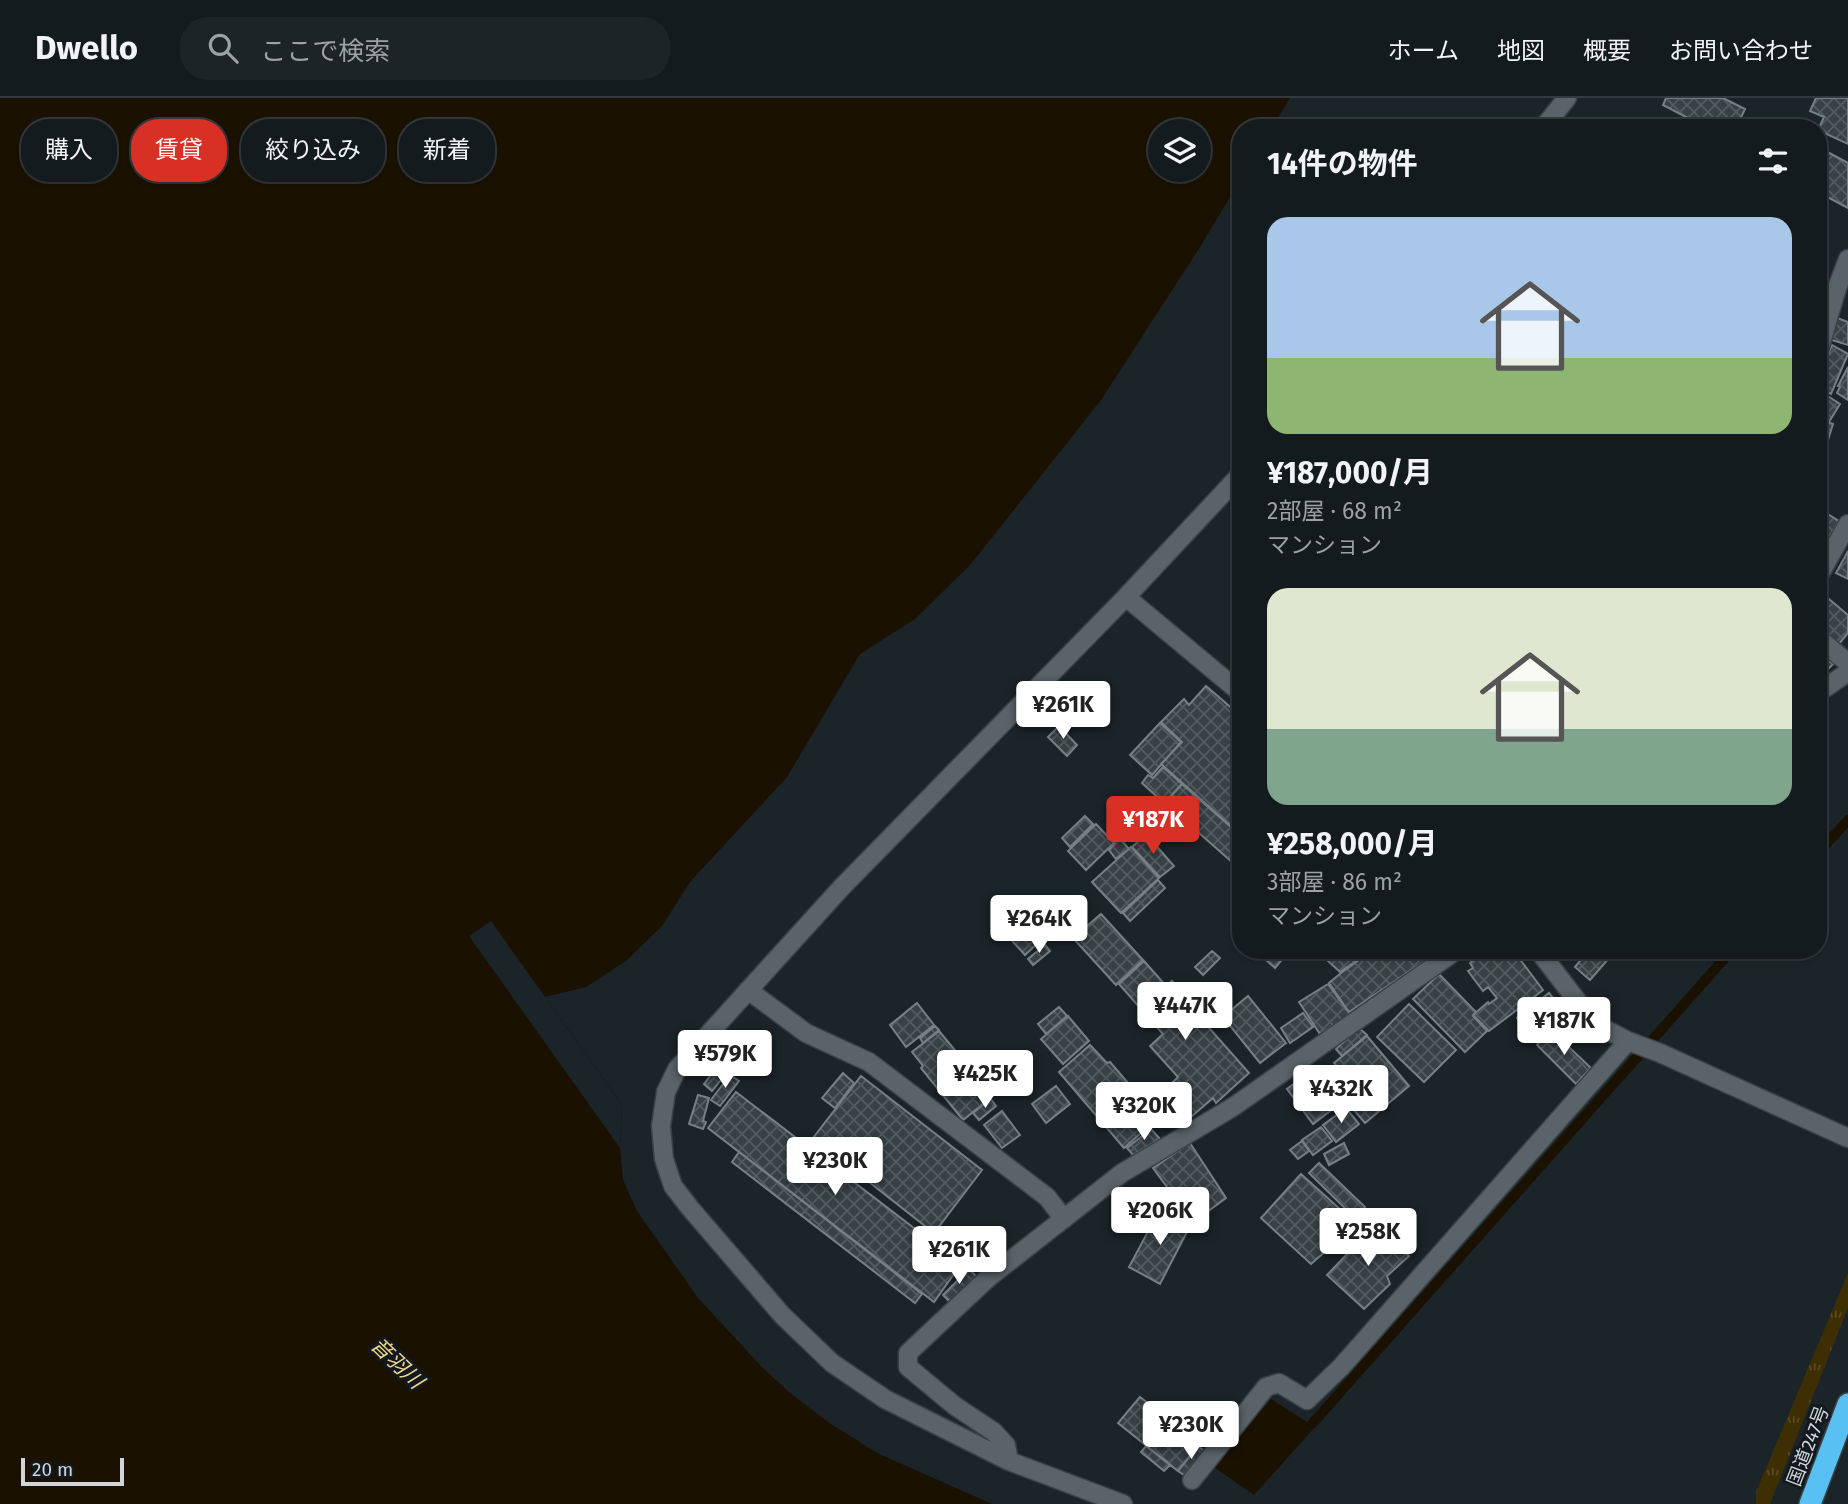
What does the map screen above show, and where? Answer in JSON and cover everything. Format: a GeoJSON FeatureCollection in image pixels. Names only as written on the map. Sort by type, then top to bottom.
{"type":"FeatureCollection","features":[{"type":"Feature","properties":{"kind":"highway","name":"国道247号"},"geometry":{"type":"LineString","coordinates":[[1811,1504],[1848,1404]]}},
{"type":"Feature","properties":{"kind":"street"},"geometry":{"type":"LineString","coordinates":[[1550,119],[1567,98]]}},
{"type":"Feature","properties":{"kind":"street"},"geometry":{"type":"LineString","coordinates":[[1827,322],[1848,259]]}},
{"type":"Feature","properties":{"kind":"street"},"geometry":{"type":"LineString","coordinates":[[1123,1504],[1009,1461],[885,1399],[832,1363],[782,1315],[673,1186],[664,1159],[661,1126],[666,1092],[677,1069],[841,888],[1126,597],[1232,484]]}},
{"type":"Feature","properties":{"kind":"street"},"geometry":{"type":"LineString","coordinates":[[1827,561],[1848,524]]}},
{"type":"Feature","properties":{"kind":"street"},"geometry":{"type":"LineString","coordinates":[[1126,597],[1232,685]]}},
{"type":"Feature","properties":{"kind":"street"},"geometry":{"type":"LineString","coordinates":[[1827,646],[1848,663]]}},
{"type":"Feature","properties":{"kind":"street"},"geometry":{"type":"LineString","coordinates":[[1827,687],[1848,672]]}},
{"type":"Feature","properties":{"kind":"street"},"geometry":{"type":"LineString","coordinates":[[1009,1461],[1006,1445],[994,1432],[955,1406],[908,1367],[908,1353],[988,1278],[1122,1173],[1233,1107],[1444,959]]}},
{"type":"Feature","properties":{"kind":"street"},"geometry":{"type":"LineString","coordinates":[[1545,959],[1595,1024],[1848,1138]]}},
{"type":"Feature","properties":{"kind":"street"},"geometry":{"type":"LineString","coordinates":[[748,990],[806,1033],[869,1062],[1046,1197],[1064,1219]]}},
{"type":"Feature","properties":{"kind":"street"},"geometry":{"type":"LineString","coordinates":[[1192,1480],[1266,1387],[1279,1383],[1307,1400],[1342,1366],[1631,1042]]}},
{"type":"Feature","properties":{"kind":"green space"},"geometry":{"type":"Polygon","coordinates":[[[1848,1273],[1848,1308],[1770,1504],[1756,1504],[1756,1492],[1848,1273]]]}},
{"type":"Feature","properties":{"kind":"water","name":"音羽川"},"geometry":{"type":"Polygon","coordinates":[[[0,98],[1290,98],[1277,119],[1232,119],[1232,194],[1101,400],[971,564],[915,619],[860,654],[787,777],[690,882],[662,926],[626,961],[586,987],[545,997],[622,1105],[620,1148],[623,1180],[637,1211],[698,1298],[790,1393],[828,1422],[877,1453],[992,1504],[0,1504],[0,98]]]}},
{"type":"Feature","properties":{"kind":"water"},"geometry":{"type":"Polygon","coordinates":[[[1271,1399],[1315,1427],[1254,1495],[1214,1467],[1271,1399]]]}},
{"type":"Feature","properties":{"kind":"pier"},"geometry":{"type":"Polygon","coordinates":[[[491,921],[622,1105],[620,1148],[469,936],[491,921]]]}},
{"type":"Feature","properties":{"kind":"building"},"geometry":{"type":"Polygon","coordinates":[[[1666,98],[1723,98],[1745,109],[1740,119],[1690,119],[1663,105],[1666,98]]]}},
{"type":"Feature","properties":{"kind":"building"},"geometry":{"type":"Polygon","coordinates":[[[1816,98],[1848,98],[1848,144],[1827,134],[1827,119],[1810,111],[1816,98]]]}},
{"type":"Feature","properties":{"kind":"building"},"geometry":{"type":"Polygon","coordinates":[[[1827,152],[1848,163],[1848,208],[1827,197],[1827,152]]]}},
{"type":"Feature","properties":{"kind":"building"},"geometry":{"type":"Polygon","coordinates":[[[1837,318],[1848,322],[1848,345],[1829,339],[1837,318]]]}},
{"type":"Feature","properties":{"kind":"building"},"geometry":{"type":"Polygon","coordinates":[[[1832,345],[1848,354],[1831,394],[1827,392],[1827,357],[1832,345]]]}},
{"type":"Feature","properties":{"kind":"building"},"geometry":{"type":"Polygon","coordinates":[[[1848,367],[1848,400],[1837,393],[1848,367]]]}},
{"type":"Feature","properties":{"kind":"building"},"geometry":{"type":"Polygon","coordinates":[[[1827,396],[1840,404],[1829,422],[1827,421],[1827,396]]]}},
{"type":"Feature","properties":{"kind":"building"},"geometry":{"type":"Polygon","coordinates":[[[1827,422],[1833,424],[1827,443],[1827,422]]]}},
{"type":"Feature","properties":{"kind":"building"},"geometry":{"type":"Polygon","coordinates":[[[1827,514],[1839,521],[1827,540],[1827,514]]]}},
{"type":"Feature","properties":{"kind":"building"},"geometry":{"type":"Polygon","coordinates":[[[1848,551],[1848,579],[1836,573],[1848,551]]]}},
{"type":"Feature","properties":{"kind":"building"},"geometry":{"type":"Polygon","coordinates":[[[1827,597],[1848,615],[1848,633],[1839,644],[1827,634],[1827,597]]]}},
{"type":"Feature","properties":{"kind":"building"},"geometry":{"type":"Polygon","coordinates":[[[1827,659],[1833,664],[1827,670],[1827,659]]]}},
{"type":"Feature","properties":{"kind":"building"},"geometry":{"type":"Polygon","coordinates":[[[1206,686],[1232,708],[1232,827],[1161,764],[1182,742],[1161,722],[1184,699],[1189,705],[1206,686]]]}},
{"type":"Feature","properties":{"kind":"building"},"geometry":{"type":"Polygon","coordinates":[[[1160,723],[1181,742],[1152,775],[1130,755],[1160,723]]]}},
{"type":"Feature","properties":{"kind":"building"},"geometry":{"type":"Polygon","coordinates":[[[1059,726],[1077,745],[1067,756],[1048,737],[1059,726]]]}},
{"type":"Feature","properties":{"kind":"building"},"geometry":{"type":"Polygon","coordinates":[[[1163,767],[1182,784],[1164,803],[1142,783],[1148,775],[1153,778],[1163,767]]]}},
{"type":"Feature","properties":{"kind":"building"},"geometry":{"type":"Polygon","coordinates":[[[1182,784],[1232,828],[1232,862],[1165,803],[1182,784]]]}},
{"type":"Feature","properties":{"kind":"building"},"geometry":{"type":"Polygon","coordinates":[[[1085,816],[1093,824],[1070,847],[1062,838],[1085,816]]]}},
{"type":"Feature","properties":{"kind":"building"},"geometry":{"type":"Polygon","coordinates":[[[1096,824],[1114,843],[1086,870],[1068,851],[1096,824]]]}},
{"type":"Feature","properties":{"kind":"building"},"geometry":{"type":"Polygon","coordinates":[[[1146,834],[1174,866],[1160,877],[1132,847],[1146,834]]]}},
{"type":"Feature","properties":{"kind":"building"},"geometry":{"type":"Polygon","coordinates":[[[1117,835],[1129,849],[1116,859],[1109,850],[1115,843],[1111,839],[1117,835]]]}},
{"type":"Feature","properties":{"kind":"building"},"geometry":{"type":"Polygon","coordinates":[[[1131,847],[1159,878],[1121,913],[1092,882],[1131,847]]]}},
{"type":"Feature","properties":{"kind":"building"},"geometry":{"type":"Polygon","coordinates":[[[1158,880],[1165,888],[1130,921],[1123,913],[1158,880]]]}},
{"type":"Feature","properties":{"kind":"building"},"geometry":{"type":"Polygon","coordinates":[[[1101,914],[1143,960],[1116,985],[1073,938],[1101,914]]]}},
{"type":"Feature","properties":{"kind":"building"},"geometry":{"type":"Polygon","coordinates":[[[1019,920],[1039,942],[1025,955],[1005,933],[1019,920]]]}},
{"type":"Feature","properties":{"kind":"building"},"geometry":{"type":"Polygon","coordinates":[[[1045,945],[1050,951],[1033,965],[1028,959],[1045,945]]]}},
{"type":"Feature","properties":{"kind":"building"},"geometry":{"type":"Polygon","coordinates":[[[1212,951],[1220,958],[1203,975],[1195,967],[1212,951]]]}},
{"type":"Feature","properties":{"kind":"building"},"geometry":{"type":"Polygon","coordinates":[[[1265,959],[1282,959],[1275,968],[1265,959]]]}},
{"type":"Feature","properties":{"kind":"building"},"geometry":{"type":"Polygon","coordinates":[[[1326,959],[1359,959],[1340,972],[1326,959]]]}},
{"type":"Feature","properties":{"kind":"building"},"geometry":{"type":"Polygon","coordinates":[[[1360,959],[1428,959],[1349,1012],[1329,983],[1360,959]]]}},
{"type":"Feature","properties":{"kind":"building"},"geometry":{"type":"Polygon","coordinates":[[[1475,959],[1520,959],[1543,990],[1489,1031],[1473,1015],[1497,998],[1488,987],[1483,991],[1468,971],[1473,968],[1470,963],[1475,959]]]}},
{"type":"Feature","properties":{"kind":"building"},"geometry":{"type":"Polygon","coordinates":[[[1582,959],[1608,959],[1590,980],[1575,967],[1582,959]]]}},
{"type":"Feature","properties":{"kind":"building"},"geometry":{"type":"Polygon","coordinates":[[[1144,961],[1166,986],[1172,981],[1197,1010],[1195,1012],[1249,1073],[1216,1103],[1213,1098],[1191,1117],[1174,1100],[1181,1094],[1172,1083],[1178,1077],[1150,1046],[1163,1034],[1119,984],[1144,961]]]}},
{"type":"Feature","properties":{"kind":"building"},"geometry":{"type":"Polygon","coordinates":[[[1439,974],[1476,1012],[1473,1016],[1487,1031],[1465,1052],[1413,999],[1439,974]]]}},
{"type":"Feature","properties":{"kind":"building"},"geometry":{"type":"Polygon","coordinates":[[[1328,984],[1350,1014],[1320,1034],[1299,1002],[1328,984]]]}},
{"type":"Feature","properties":{"kind":"building"},"geometry":{"type":"Polygon","coordinates":[[[1549,993],[1563,1010],[1530,1036],[1517,1018],[1549,993]]]}},
{"type":"Feature","properties":{"kind":"building"},"geometry":{"type":"Polygon","coordinates":[[[1248,996],[1286,1043],[1260,1063],[1223,1017],[1248,996]]]}},
{"type":"Feature","properties":{"kind":"building"},"geometry":{"type":"Polygon","coordinates":[[[917,1003],[934,1025],[906,1047],[890,1025],[917,1003]]]}},
{"type":"Feature","properties":{"kind":"building"},"geometry":{"type":"Polygon","coordinates":[[[1409,1004],[1456,1050],[1424,1082],[1377,1037],[1409,1004]]]}},
{"type":"Feature","properties":{"kind":"building"},"geometry":{"type":"Polygon","coordinates":[[[1059,1007],[1067,1016],[1046,1034],[1038,1024],[1059,1007]]]}},
{"type":"Feature","properties":{"kind":"building"},"geometry":{"type":"Polygon","coordinates":[[[1303,1013],[1313,1027],[1290,1043],[1281,1028],[1303,1013]]]}},
{"type":"Feature","properties":{"kind":"building"},"geometry":{"type":"Polygon","coordinates":[[[1068,1016],[1089,1041],[1063,1064],[1041,1039],[1068,1016]]]}},
{"type":"Feature","properties":{"kind":"building"},"geometry":{"type":"Polygon","coordinates":[[[935,1026],[939,1030],[923,1043],[920,1038],[935,1026]]]}},
{"type":"Feature","properties":{"kind":"building"},"geometry":{"type":"Polygon","coordinates":[[[1359,1028],[1367,1035],[1342,1056],[1336,1049],[1359,1028]]]}},
{"type":"Feature","properties":{"kind":"building"},"geometry":{"type":"Polygon","coordinates":[[[1551,1030],[1591,1068],[1576,1084],[1537,1045],[1551,1030]]]}},
{"type":"Feature","properties":{"kind":"building"},"geometry":{"type":"Polygon","coordinates":[[[939,1031],[993,1096],[963,1120],[921,1068],[923,1066],[912,1052],[939,1031]]]}},
{"type":"Feature","properties":{"kind":"building"},"geometry":{"type":"Polygon","coordinates":[[[1367,1036],[1409,1086],[1365,1123],[1349,1104],[1360,1094],[1334,1063],[1367,1036]]]}},
{"type":"Feature","properties":{"kind":"building"},"geometry":{"type":"Polygon","coordinates":[[[1090,1045],[1107,1063],[1110,1062],[1158,1118],[1124,1148],[1059,1072],[1090,1045]]]}},
{"type":"Feature","properties":{"kind":"building"},"geometry":{"type":"Polygon","coordinates":[[[723,1059],[732,1066],[712,1091],[704,1084],[723,1059]]]}},
{"type":"Feature","properties":{"kind":"building"},"geometry":{"type":"Polygon","coordinates":[[[1312,1070],[1338,1105],[1313,1124],[1287,1089],[1312,1070]]]}},
{"type":"Feature","properties":{"kind":"building"},"geometry":{"type":"Polygon","coordinates":[[[843,1073],[854,1083],[835,1108],[822,1098],[843,1073]]]}},
{"type":"Feature","properties":{"kind":"building"},"geometry":{"type":"Polygon","coordinates":[[[730,1075],[739,1081],[720,1106],[711,1100],[730,1075]]]}},
{"type":"Feature","properties":{"kind":"building"},"geometry":{"type":"Polygon","coordinates":[[[861,1076],[982,1170],[934,1233],[813,1138],[861,1076]]]}},
{"type":"Feature","properties":{"kind":"building"},"geometry":{"type":"Polygon","coordinates":[[[1056,1086],[1070,1104],[1046,1123],[1032,1104],[1056,1086]]]}},
{"type":"Feature","properties":{"kind":"building"},"geometry":{"type":"Polygon","coordinates":[[[736,1092],[961,1264],[934,1302],[708,1128],[736,1092]]]}},
{"type":"Feature","properties":{"kind":"building"},"geometry":{"type":"Polygon","coordinates":[[[698,1095],[709,1098],[703,1129],[689,1124],[698,1095]]]}},
{"type":"Feature","properties":{"kind":"building"},"geometry":{"type":"Polygon","coordinates":[[[991,1099],[996,1106],[979,1120],[973,1113],[991,1099]]]}},
{"type":"Feature","properties":{"kind":"building"},"geometry":{"type":"Polygon","coordinates":[[[1346,1108],[1359,1124],[1336,1142],[1323,1125],[1346,1108]]]}},
{"type":"Feature","properties":{"kind":"building"},"geometry":{"type":"Polygon","coordinates":[[[1002,1111],[1020,1135],[1002,1148],[984,1125],[1002,1111]]]}},
{"type":"Feature","properties":{"kind":"building"},"geometry":{"type":"Polygon","coordinates":[[[1321,1127],[1332,1141],[1313,1155],[1302,1140],[1321,1127]]]}},
{"type":"Feature","properties":{"kind":"building"},"geometry":{"type":"Polygon","coordinates":[[[1151,1129],[1160,1139],[1133,1155],[1127,1148],[1151,1129]]]}},
{"type":"Feature","properties":{"kind":"building"},"geometry":{"type":"Polygon","coordinates":[[[1302,1141],[1309,1151],[1298,1159],[1290,1150],[1302,1141]]]}},
{"type":"Feature","properties":{"kind":"building"},"geometry":{"type":"Polygon","coordinates":[[[1190,1143],[1226,1198],[1192,1223],[1185,1213],[1183,1214],[1178,1202],[1153,1168],[1190,1143]]]}},
{"type":"Feature","properties":{"kind":"building"},"geometry":{"type":"Polygon","coordinates":[[[1344,1143],[1349,1154],[1329,1165],[1324,1154],[1344,1143]]]}},
{"type":"Feature","properties":{"kind":"building"},"geometry":{"type":"Polygon","coordinates":[[[739,1152],[922,1294],[915,1303],[732,1162],[739,1152]]]}},
{"type":"Feature","properties":{"kind":"building"},"geometry":{"type":"Polygon","coordinates":[[[1319,1163],[1365,1207],[1355,1218],[1309,1173],[1319,1163]]]}},
{"type":"Feature","properties":{"kind":"building"},"geometry":{"type":"Polygon","coordinates":[[[1301,1174],[1361,1228],[1344,1249],[1334,1244],[1311,1264],[1261,1218],[1301,1174]]]}},
{"type":"Feature","properties":{"kind":"building"},"geometry":{"type":"Polygon","coordinates":[[[1159,1211],[1190,1226],[1160,1284],[1129,1267],[1159,1211]]]}},
{"type":"Feature","properties":{"kind":"building"},"geometry":{"type":"Polygon","coordinates":[[[1373,1227],[1387,1240],[1390,1237],[1409,1256],[1387,1276],[1390,1284],[1364,1309],[1327,1275],[1373,1227]]]}},
{"type":"Feature","properties":{"kind":"building"},"geometry":{"type":"Polygon","coordinates":[[[969,1269],[976,1276],[950,1302],[943,1295],[969,1269]]]}},
{"type":"Feature","properties":{"kind":"building"},"geometry":{"type":"Polygon","coordinates":[[[1140,1397],[1200,1444],[1178,1471],[1118,1423],[1140,1397]]]}},
{"type":"Feature","properties":{"kind":"building"},"geometry":{"type":"Polygon","coordinates":[[[1146,1446],[1170,1465],[1164,1471],[1141,1452],[1146,1446]]]}},
{"type":"Feature","properties":{"kind":"building"},"geometry":{"type":"Polygon","coordinates":[[[1198,1446],[1204,1451],[1184,1475],[1178,1471],[1198,1446]]]}},
{"type":"Feature","properties":{"kind":"waterway"},"geometry":{"type":"LineString","coordinates":[[1827,843],[1848,820]]}},
{"type":"Feature","properties":{"kind":"waterway"},"geometry":{"type":"LineString","coordinates":[[1312,1424],[1724,959]]}}]}
